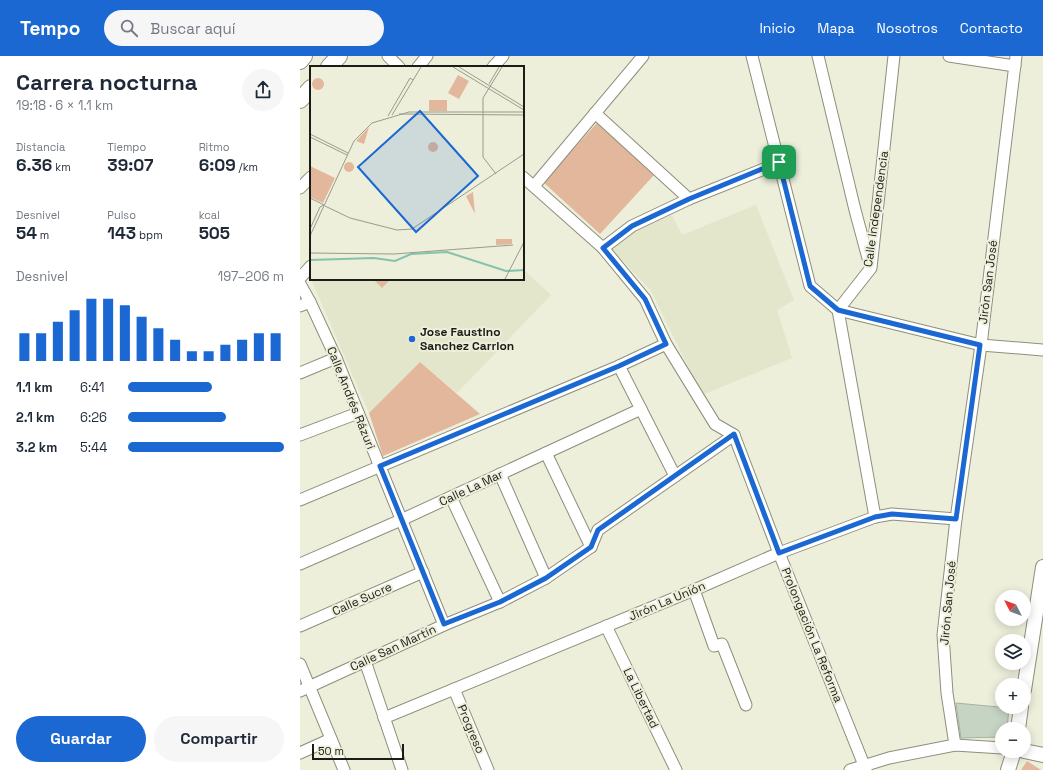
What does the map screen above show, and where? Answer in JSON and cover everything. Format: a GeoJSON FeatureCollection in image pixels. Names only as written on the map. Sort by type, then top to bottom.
{"type":"FeatureCollection","features":[{"type":"Feature","properties":{"kind":"main road"},"geometry":{"type":"LineString","coordinates":[[300,61],[304,56]]}},
{"type":"Feature","properties":{"kind":"main road"},"geometry":{"type":"LineString","coordinates":[[330,66],[339,56]]}},
{"type":"Feature","properties":{"kind":"main road"},"geometry":{"type":"LineString","coordinates":[[300,100],[310,89]]}},
{"type":"Feature","properties":{"kind":"street"},"geometry":{"type":"LineString","coordinates":[[388,56],[398,66]]}},
{"type":"Feature","properties":{"kind":"street"},"geometry":{"type":"LineString","coordinates":[[419,66],[428,56]]}},
{"type":"Feature","properties":{"kind":"street"},"geometry":{"type":"LineString","coordinates":[[495,66],[503,56]]}},
{"type":"Feature","properties":{"kind":"street"},"geometry":{"type":"LineString","coordinates":[[534,186],[643,56]]}},
{"type":"Feature","properties":{"kind":"street"},"geometry":{"type":"LineString","coordinates":[[752,56],[810,286],[838,310],[980,345],[1043,350]]}},
{"type":"Feature","properties":{"kind":"street"},"geometry":{"type":"LineString","coordinates":[[818,56],[870,268]]}},
{"type":"Feature","properties":{"kind":"street","name":"Calle Independencia"},"geometry":{"type":"LineString","coordinates":[[838,310],[870,268],[894,56]]}},
{"type":"Feature","properties":{"kind":"street"},"geometry":{"type":"LineString","coordinates":[[949,56],[1016,61]]}},
{"type":"Feature","properties":{"kind":"street","name":"Jirón San José"},"geometry":{"type":"LineString","coordinates":[[955,745],[947,693],[943,635],[956,519],[1016,61]]}},
{"type":"Feature","properties":{"kind":"street"},"geometry":{"type":"LineString","coordinates":[[595,112],[689,199]]}},
{"type":"Feature","properties":{"kind":"street"},"geometry":{"type":"LineString","coordinates":[[603,248],[632,226],[689,199],[779,162]]}},
{"type":"Feature","properties":{"kind":"street"},"geometry":{"type":"LineString","coordinates":[[300,188],[310,178]]}},
{"type":"Feature","properties":{"kind":"street"},"geometry":{"type":"LineString","coordinates":[[524,178],[603,248],[645,299],[666,344],[715,424],[734,434],[598,530],[591,547]]}},
{"type":"Feature","properties":{"kind":"street"},"geometry":{"type":"LineString","coordinates":[[300,278],[310,267]]}},
{"type":"Feature","properties":{"kind":"street","name":"Calle Andrés Rázuri"},"geometry":{"type":"LineString","coordinates":[[300,284],[305,304],[336,358],[444,624]]}},
{"type":"Feature","properties":{"kind":"street"},"geometry":{"type":"LineString","coordinates":[[838,310],[875,517]]}},
{"type":"Feature","properties":{"kind":"street"},"geometry":{"type":"LineString","coordinates":[[300,500],[619,366],[666,344]]}},
{"type":"Feature","properties":{"kind":"street"},"geometry":{"type":"LineString","coordinates":[[300,373],[336,358]]}},
{"type":"Feature","properties":{"kind":"street"},"geometry":{"type":"LineString","coordinates":[[619,366],[675,476]]}},
{"type":"Feature","properties":{"kind":"street","name":"Calle La Mar"},"geometry":{"type":"LineString","coordinates":[[300,564],[401,520],[641,409]]}},
{"type":"Feature","properties":{"kind":"street"},"geometry":{"type":"LineString","coordinates":[[300,435],[358,413]]}},
{"type":"Feature","properties":{"kind":"street","name":"Prolongación La Reforma"},"geometry":{"type":"LineString","coordinates":[[734,434],[779,553],[865,768]]}},
{"type":"Feature","properties":{"kind":"street"},"geometry":{"type":"LineString","coordinates":[[546,453],[591,547]]}},
{"type":"Feature","properties":{"kind":"street"},"geometry":{"type":"LineString","coordinates":[[500,474],[546,578]]}},
{"type":"Feature","properties":{"kind":"street"},"geometry":{"type":"LineString","coordinates":[[451,497],[500,602]]}},
{"type":"Feature","properties":{"kind":"street","name":"Jirón La Unión"},"geometry":{"type":"LineString","coordinates":[[384,718],[694,590],[779,553],[875,517],[892,514],[956,519]]}},
{"type":"Feature","properties":{"kind":"street","name":"Calle San Martín"},"geometry":{"type":"LineString","coordinates":[[305,689],[444,624],[500,602],[546,578],[591,547]]}},
{"type":"Feature","properties":{"kind":"street"},"geometry":{"type":"LineString","coordinates":[[1026,678],[1043,567]]}},
{"type":"Feature","properties":{"kind":"street","name":"Calle Sucre"},"geometry":{"type":"LineString","coordinates":[[300,626],[423,572]]}},
{"type":"Feature","properties":{"kind":"street"},"geometry":{"type":"LineString","coordinates":[[694,590],[714,646],[722,644],[746,705]]}},
{"type":"Feature","properties":{"kind":"street","name":"La Libertad"},"geometry":{"type":"LineString","coordinates":[[606,626],[676,770]]}},
{"type":"Feature","properties":{"kind":"street"},"geometry":{"type":"LineString","coordinates":[[365,661],[402,770]]}},
{"type":"Feature","properties":{"kind":"street"},"geometry":{"type":"LineString","coordinates":[[300,664],[305,689],[331,739],[344,770]]}},
{"type":"Feature","properties":{"kind":"street","name":"Progreso"},"geometry":{"type":"LineString","coordinates":[[454,689],[488,770]]}},
{"type":"Feature","properties":{"kind":"street"},"geometry":{"type":"LineString","coordinates":[[300,753],[331,739]]}},
{"type":"Feature","properties":{"kind":"street"},"geometry":{"type":"LineString","coordinates":[[850,770],[865,768],[889,758],[955,745],[995,748]]}},
{"type":"Feature","properties":{"kind":"street"},"geometry":{"type":"LineString","coordinates":[[1031,752],[1043,755]]}},
{"type":"Feature","properties":{"kind":"street"},"geometry":{"type":"LineString","coordinates":[[1008,770],[1012,758]]}},
{"type":"Feature","properties":{"kind":"shaded area"},"geometry":{"type":"Polygon","coordinates":[[[597,123],[654,175],[600,234],[543,182],[597,123]]]}},
{"type":"Feature","properties":{"kind":"shaded area"},"geometry":{"type":"Polygon","coordinates":[[[756,205],[794,300],[777,310],[792,358],[702,395],[651,291],[611,248],[632,230],[672,215],[682,235],[756,205]]]}},
{"type":"Feature","properties":{"kind":"shaded area"},"geometry":{"type":"Polygon","coordinates":[[[524,270],[551,295],[457,393],[420,362],[369,413],[311,280],[524,280],[524,270]]]}},
{"type":"Feature","properties":{"kind":"shaded area"},"geometry":{"type":"Polygon","coordinates":[[[374,280],[390,280],[382,288],[374,280]]]}},
{"type":"Feature","properties":{"kind":"shaded area"},"geometry":{"type":"Polygon","coordinates":[[[420,362],[480,414],[383,456],[369,413],[420,362]]]}},
{"type":"Feature","properties":{"kind":"shaded area"},"geometry":{"type":"Polygon","coordinates":[[[1027,761],[1041,770],[1021,770],[1027,761]]]}},
{"type":"Feature","properties":{"kind":"building"},"geometry":{"type":"Polygon","coordinates":[[[956,703],[995,707],[995,714],[1008,714],[1008,722],[995,722],[995,737],[961,738],[956,703]]]}},
{"type":"Feature","properties":{"kind":"place","name":"Jose Faustino Sanchez Carrion"},"geometry":{"type":"Point","coordinates":[412,339]}},
{"type":"Feature","properties":{"kind":"route"},"geometry":{"type":"LineString","coordinates":[[779,162],[810,286],[838,310],[980,345],[956,519],[892,514],[875,517],[779,553],[734,434],[598,530],[591,547],[546,578],[500,602],[444,624],[380,466],[619,366],[666,344],[645,299],[603,248],[632,226],[689,199],[779,162]]}}]}
